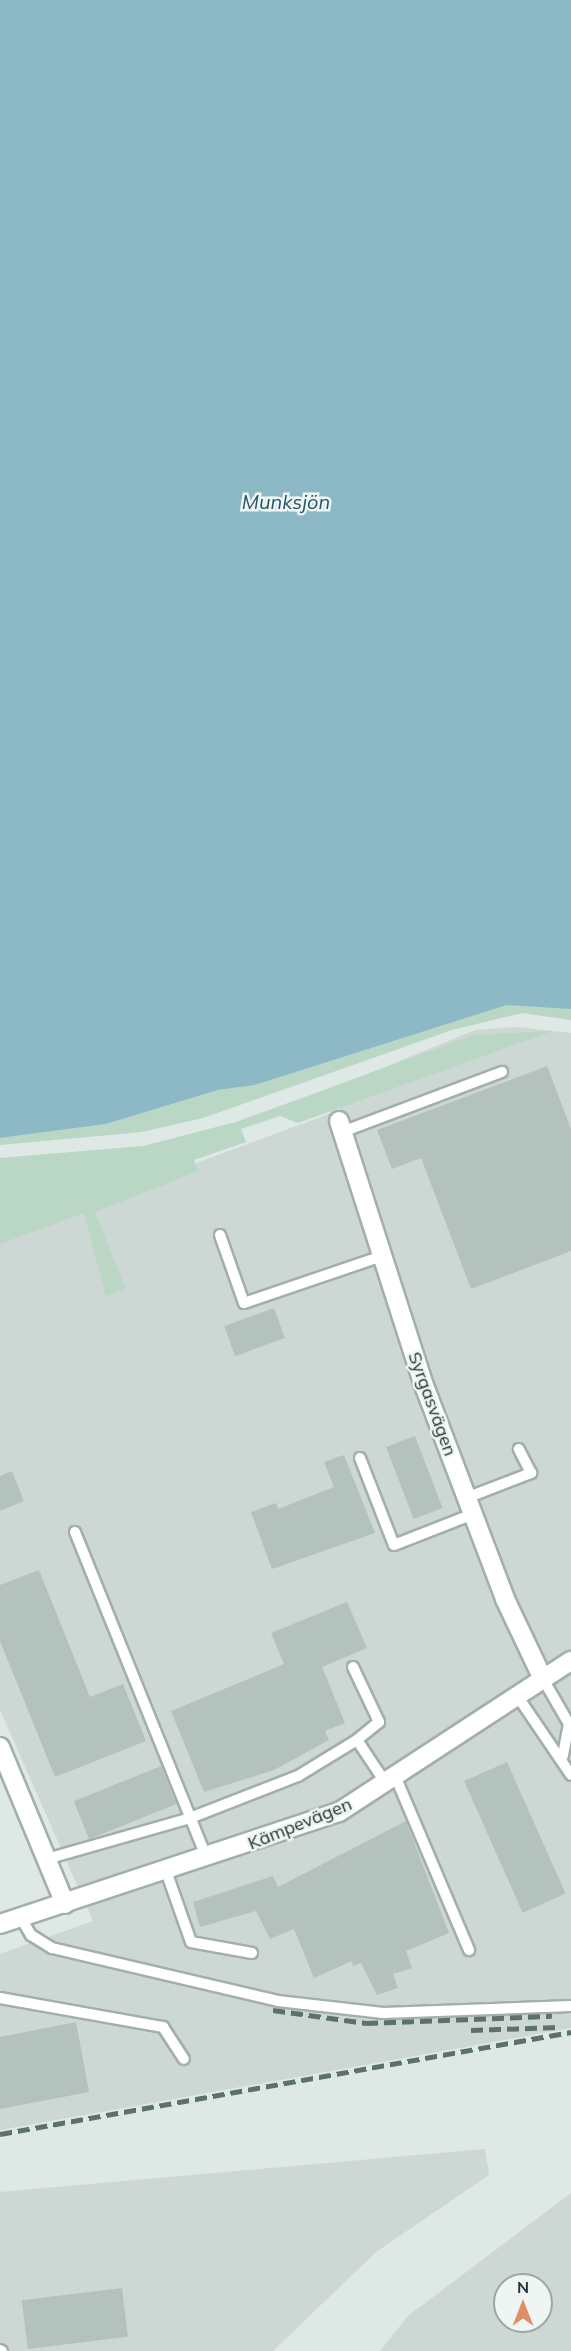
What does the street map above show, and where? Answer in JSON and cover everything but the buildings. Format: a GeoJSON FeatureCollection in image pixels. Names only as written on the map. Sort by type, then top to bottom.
{"type":"FeatureCollection","features":[{"type":"Feature","properties":{"kind":"street","name":"Syrgasvägen"},"geometry":{"type":"LineString","coordinates":[[340,1127],[382,1256],[469,1506],[524,1646],[543,1679]]}},
{"type":"Feature","properties":{"kind":"street","name":"Kämpevägen"},"geometry":{"type":"LineString","coordinates":[[0,1924],[207,1859],[329,1816],[392,1782],[571,1661]]}},
{"type":"Feature","properties":{"kind":"street"},"geometry":{"type":"LineString","coordinates":[[0,1747],[50,1858],[65,1904]]}},
{"type":"Feature","properties":{"kind":"lane"},"geometry":{"type":"LineString","coordinates":[[340,1127],[502,1072]]}},
{"type":"Feature","properties":{"kind":"lane"},"geometry":{"type":"LineString","coordinates":[[220,1235],[243,1303],[382,1256]]}},
{"type":"Feature","properties":{"kind":"lane"},"geometry":{"type":"LineString","coordinates":[[360,1458],[394,1545],[531,1473],[519,1449]]}},
{"type":"Feature","properties":{"kind":"lane"},"geometry":{"type":"LineString","coordinates":[[75,1532],[207,1859]]}},
{"type":"Feature","properties":{"kind":"lane"},"geometry":{"type":"LineString","coordinates":[[50,1858],[190,1818],[298,1776],[357,1740],[379,1722],[353,1667]]}},
{"type":"Feature","properties":{"kind":"lane"},"geometry":{"type":"LineString","coordinates":[[543,1679],[569,1724],[567,1753],[571,1775]]}},
{"type":"Feature","properties":{"kind":"lane"},"geometry":{"type":"LineString","coordinates":[[518,1697],[539,1735],[567,1753]]}},
{"type":"Feature","properties":{"kind":"lane"},"geometry":{"type":"LineString","coordinates":[[357,1740],[392,1782],[469,1950]]}},
{"type":"Feature","properties":{"kind":"lane"},"geometry":{"type":"LineString","coordinates":[[166,1871],[191,1942],[252,1953]]}},
{"type":"Feature","properties":{"kind":"lane"},"geometry":{"type":"LineString","coordinates":[[21,1918],[31,1935],[52,1948],[278,2001],[382,2013],[571,2006]]}},
{"type":"Feature","properties":{"kind":"lane"},"geometry":{"type":"LineString","coordinates":[[0,1998],[163,2027],[184,2059]]}},
{"type":"Feature","properties":{"kind":"shaded area"},"geometry":{"type":"Polygon","coordinates":[[[518,1027],[571,1033],[571,2028],[0,2130],[0,1954],[93,1921],[0,1710],[0,1235],[340,1110],[331,1089],[475,1030],[518,1027]]]}},
{"type":"Feature","properties":{"kind":"shaded area"},"geometry":{"type":"Polygon","coordinates":[[[485,2149],[489,2175],[376,2252],[273,2351],[0,2351],[0,2192],[485,2149]]]}},
{"type":"Feature","properties":{"kind":"shaded area"},"geometry":{"type":"Polygon","coordinates":[[[571,2193],[571,2351],[380,2351],[408,2316],[571,2193]]]}},
{"type":"Feature","properties":{"kind":"green space"},"geometry":{"type":"Polygon","coordinates":[[[542,1003],[571,1009],[571,1020],[522,1013],[452,1030],[203,1118],[142,1132],[0,1145],[0,1138],[106,1124],[218,1090],[255,1085],[507,1005],[542,1003]]]}},
{"type":"Feature","properties":{"kind":"green space"},"geometry":{"type":"Polygon","coordinates":[[[552,1031],[298,1123],[280,1116],[241,1129],[246,1142],[194,1160],[198,1171],[95,1212],[125,1288],[106,1296],[84,1213],[0,1244],[0,1158],[143,1146],[236,1122],[474,1035],[552,1031]]]}},
{"type":"Feature","properties":{"kind":"water","name":"Munksjön"},"geometry":{"type":"Polygon","coordinates":[[[0,0],[571,0],[571,1009],[507,1005],[255,1085],[218,1090],[106,1124],[0,1138],[0,0]]]}},
{"type":"Feature","properties":{"kind":"railway"},"geometry":{"type":"LineString","coordinates":[[273,2010],[366,2023],[552,2016]]}},
{"type":"Feature","properties":{"kind":"railway"},"geometry":{"type":"LineString","coordinates":[[471,2030],[558,2027]]}},
{"type":"Feature","properties":{"kind":"railway"},"geometry":{"type":"LineString","coordinates":[[0,2134],[571,2032]]}}]}
